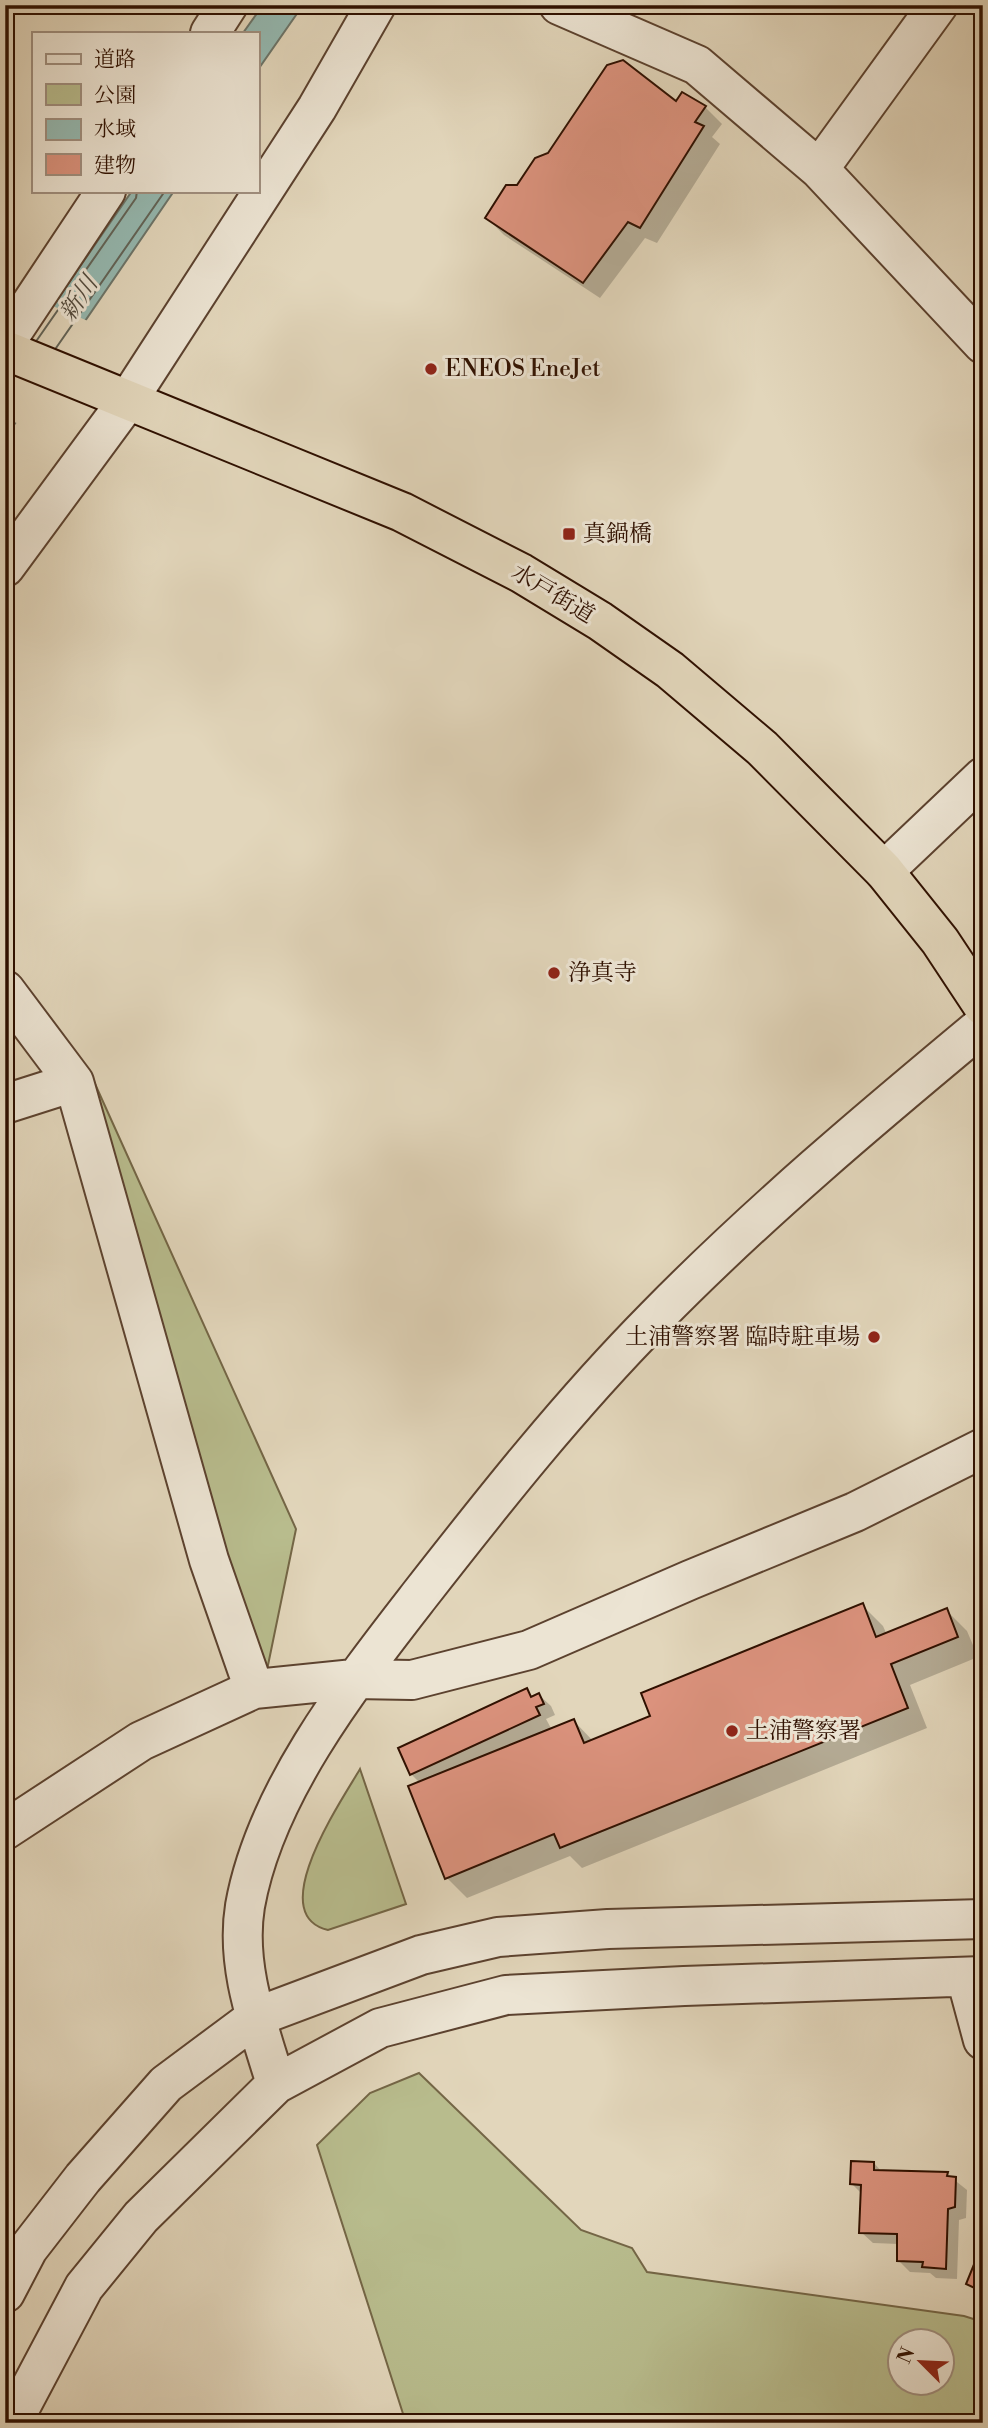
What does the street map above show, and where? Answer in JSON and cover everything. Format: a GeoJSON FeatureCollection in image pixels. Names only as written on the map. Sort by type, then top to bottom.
{"type":"FeatureCollection","features":[{"type":"Feature","properties":{"kind":"highway","name":"水戸街道"},"geometry":{"type":"LineString","coordinates":[[8,349],[402,512],[521,573],[600,621],[670,670],[762,748],[884,871],[940,941],[983,1006]]}},
{"type":"Feature","properties":{"kind":"street"},"geometry":{"type":"LineString","coordinates":[[211,32],[228,5]]}},
{"type":"Feature","properties":{"kind":"street"},"geometry":{"type":"LineString","coordinates":[[259,192],[317,108],[376,5]]}},
{"type":"Feature","properties":{"kind":"street"},"geometry":{"type":"LineString","coordinates":[[559,5],[698,65],[819,169],[983,344]]}},
{"type":"Feature","properties":{"kind":"street"},"geometry":{"type":"LineString","coordinates":[[819,169],[938,5]]}},
{"type":"Feature","properties":{"kind":"street"},"geometry":{"type":"LineString","coordinates":[[8,349],[105,192]]}},
{"type":"Feature","properties":{"kind":"street"},"geometry":{"type":"LineString","coordinates":[[5,567],[117,396],[259,192]]}},
{"type":"Feature","properties":{"kind":"street"},"geometry":{"type":"LineString","coordinates":[[884,871],[983,777]]}},
{"type":"Feature","properties":{"kind":"street"},"geometry":{"type":"LineString","coordinates":[[5,990],[74,1082],[209,1560],[254,1689]]}},
{"type":"Feature","properties":{"kind":"street"},"geometry":{"type":"LineString","coordinates":[[276,2084],[256,2017],[242,1955],[245,1908],[258,1851],[293,1779],[354,1679],[520,1466],[654,1318],[818,1164],[983,1025]]}},
{"type":"Feature","properties":{"kind":"street"},"geometry":{"type":"LineString","coordinates":[[5,1104],[74,1082]]}},
{"type":"Feature","properties":{"kind":"street"},"geometry":{"type":"LineString","coordinates":[[5,1830],[141,1741],[254,1689],[354,1679],[412,1680],[529,1650],[855,1512],[983,1448]]}},
{"type":"Feature","properties":{"kind":"street"},"geometry":{"type":"LineString","coordinates":[[5,2293],[28,2249],[75,2188],[166,2084],[256,2017],[421,1955],[498,1937],[608,1929],[983,1919]]}},
{"type":"Feature","properties":{"kind":"street"},"geometry":{"type":"LineString","coordinates":[[12,2423],[84,2287],[141,2217],[276,2084],[380,2028],[506,1995],[684,1986],[975,1977],[983,2040]]}},
{"type":"Feature","properties":{"kind":"green space"},"geometry":{"type":"Polygon","coordinates":[[[91,1075],[296,1529],[267,1670],[227,1558],[91,1075]]]}},
{"type":"Feature","properties":{"kind":"green space"},"geometry":{"type":"Polygon","coordinates":[[[360,1769],[406,1904],[328,1930],[310,1920],[303,1903],[305,1881],[325,1830],[360,1769]]]}},
{"type":"Feature","properties":{"kind":"green space"},"geometry":{"type":"Polygon","coordinates":[[[419,2073],[581,2230],[632,2248],[647,2272],[964,2316],[983,2322],[983,2423],[406,2423],[317,2145],[370,2093],[419,2073]]]}},
{"type":"Feature","properties":{"kind":"water"},"geometry":{"type":"Polygon","coordinates":[[[263,5],[303,5],[259,68],[259,32],[244,32],[263,5]]]}},
{"type":"Feature","properties":{"kind":"water","name":"新川"},"geometry":{"type":"Polygon","coordinates":[[[131,192],[173,192],[5,438],[5,375],[131,192]]]}},
{"type":"Feature","properties":{"kind":"pier"},"geometry":{"type":"Polygon","coordinates":[[[48,304],[88,321],[19,424],[5,418],[5,369],[48,304]]]}},
{"type":"Feature","properties":{"kind":"building"},"geometry":{"type":"Polygon","coordinates":[[[623,60],[676,101],[682,92],[706,106],[695,122],[704,126],[640,228],[628,222],[583,283],[485,218],[506,185],[517,185],[535,158],[548,153],[607,65],[623,60]]]}},
{"type":"Feature","properties":{"kind":"building","name":"土浦警察署"},"geometry":{"type":"Polygon","coordinates":[[[863,1603],[876,1637],[947,1608],[958,1637],[891,1664],[908,1708],[560,1848],[554,1834],[445,1879],[408,1786],[574,1719],[584,1743],[650,1716],[641,1693],[863,1603]]]}},
{"type":"Feature","properties":{"kind":"building"},"geometry":{"type":"Polygon","coordinates":[[[527,1688],[531,1697],[539,1693],[544,1704],[536,1707],[540,1715],[410,1775],[398,1748],[527,1688]]]}},
{"type":"Feature","properties":{"kind":"building"},"geometry":{"type":"Polygon","coordinates":[[[851,2161],[874,2162],[874,2170],[948,2172],[947,2176],[956,2177],[955,2207],[948,2209],[946,2269],[922,2267],[923,2262],[897,2261],[897,2234],[859,2233],[861,2185],[850,2184],[851,2161]]]}},
{"type":"Feature","properties":{"kind":"building"},"geometry":{"type":"Polygon","coordinates":[[[977,2257],[983,2259],[983,2298],[978,2296],[979,2290],[966,2284],[977,2257]]]}},
{"type":"Feature","properties":{"kind":"place","name":"ENEOS EneJet"},"geometry":{"type":"Point","coordinates":[431,369]}},
{"type":"Feature","properties":{"kind":"place","name":"真鍋橋"},"geometry":{"type":"Point","coordinates":[569,534]}},
{"type":"Feature","properties":{"kind":"place","name":"浄真寺"},"geometry":{"type":"Point","coordinates":[554,973]}},
{"type":"Feature","properties":{"kind":"place","name":"土浦警察署 臨時駐車場"},"geometry":{"type":"Point","coordinates":[874,1337]}},
{"type":"Feature","properties":{"kind":"place","name":"土浦警察署"},"geometry":{"type":"Point","coordinates":[732,1731]}}]}
